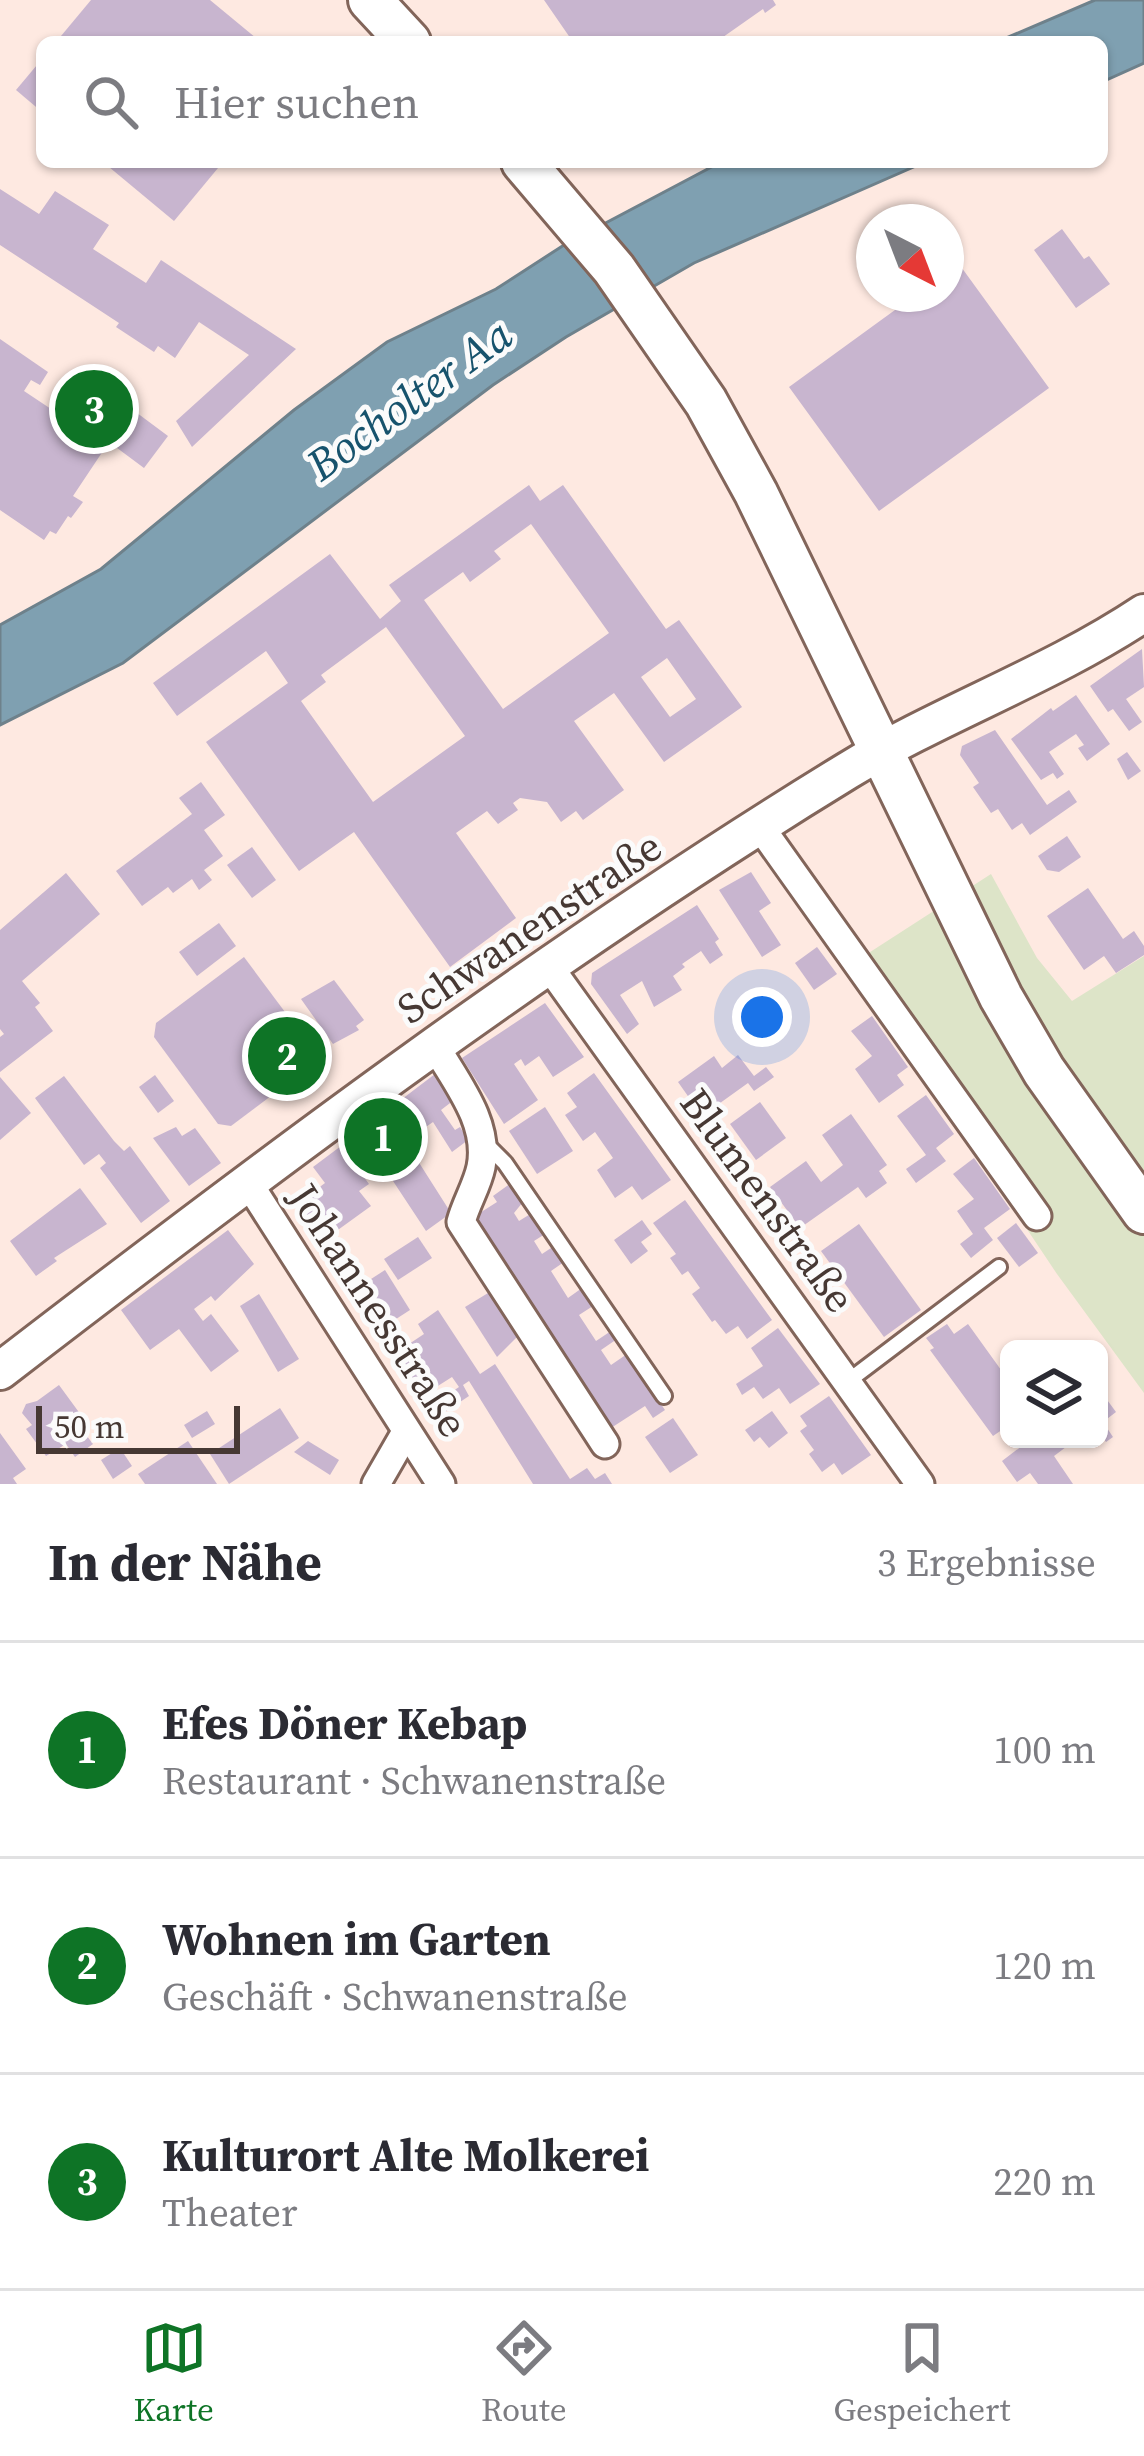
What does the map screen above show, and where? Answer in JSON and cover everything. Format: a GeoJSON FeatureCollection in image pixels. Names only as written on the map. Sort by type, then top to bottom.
{"type":"FeatureCollection","features":[{"type":"Feature","properties":{"kind":"main road"},"geometry":{"type":"LineString","coordinates":[[370,0],[403,36]]}},
{"type":"Feature","properties":{"kind":"main road"},"geometry":{"type":"LineString","coordinates":[[535,174],[660,331],[706,402],[756,494],[1001,997],[1044,1071],[1144,1212]]}},
{"type":"Feature","properties":{"kind":"street","name":"Schwanenstraße"},"geometry":{"type":"LineString","coordinates":[[0,1372],[247,1181],[548,965],[881,753],[1144,613]]}},
{"type":"Feature","properties":{"kind":"street"},"geometry":{"type":"LineString","coordinates":[[760,827],[1037,1216]]}},
{"type":"Feature","properties":{"kind":"street","name":"Blumenstraße"},"geometry":{"type":"LineString","coordinates":[[548,965],[920,1484]]}},
{"type":"Feature","properties":{"kind":"street"},"geometry":{"type":"LineString","coordinates":[[434,1044],[474,1114],[483,1142],[481,1170],[461,1222],[605,1444]]}},
{"type":"Feature","properties":{"kind":"street","name":"Johannesstraße"},"geometry":{"type":"LineString","coordinates":[[247,1181],[441,1484]]}},
{"type":"Feature","properties":{"kind":"street"},"geometry":{"type":"LineString","coordinates":[[376,1484],[406,1432]]}},
{"type":"Feature","properties":{"kind":"lane"},"geometry":{"type":"LineString","coordinates":[[483,1142],[505,1163],[664,1396]]}},
{"type":"Feature","properties":{"kind":"lane"},"geometry":{"type":"LineString","coordinates":[[847,1382],[999,1267]]}},
{"type":"Feature","properties":{"kind":"green space"},"geometry":{"type":"Polygon","coordinates":[[[991,874],[1037,958],[1072,1001],[1144,956],[1144,1393],[1057,1274],[850,965],[991,874]]]}},
{"type":"Feature","properties":{"kind":"water"},"geometry":{"type":"Polygon","coordinates":[[[1095,0],[1144,0],[1144,63],[1108,79],[1108,36],[1011,36],[1095,0]]]}},
{"type":"Feature","properties":{"kind":"water","name":"Bocholter Aa"},"geometry":{"type":"Polygon","coordinates":[[[710,168],[911,168],[694,263],[566,337],[493,385],[123,663],[0,725],[0,625],[101,569],[294,410],[387,342],[496,289],[564,245],[710,168]]]}},
{"type":"Feature","properties":{"kind":"building"},"geometry":{"type":"Polygon","coordinates":[[[91,0],[210,0],[254,36],[61,36],[91,0]]]}},
{"type":"Feature","properties":{"kind":"building"},"geometry":{"type":"Polygon","coordinates":[[[544,0],[773,0],[776,5],[725,36],[569,36],[544,0]]]}},
{"type":"Feature","properties":{"kind":"building"},"geometry":{"type":"Polygon","coordinates":[[[36,66],[36,107],[16,90],[36,66]]]}},
{"type":"Feature","properties":{"kind":"building"},"geometry":{"type":"Polygon","coordinates":[[[110,168],[218,168],[174,221],[110,168]]]}},
{"type":"Feature","properties":{"kind":"building"},"geometry":{"type":"Polygon","coordinates":[[[0,189],[39,214],[55,191],[109,225],[93,249],[146,283],[161,260],[296,349],[192,447],[176,421],[249,355],[199,322],[175,358],[158,346],[154,352],[116,327],[119,323],[0,245],[0,189]]]}},
{"type":"Feature","properties":{"kind":"building"},"geometry":{"type":"Polygon","coordinates":[[[1062,229],[1110,284],[1076,308],[1034,250],[1062,229]]]}},
{"type":"Feature","properties":{"kind":"building"},"geometry":{"type":"Polygon","coordinates":[[[964,271],[1049,388],[879,511],[789,387],[892,312],[964,312],[964,271]]]}},
{"type":"Feature","properties":{"kind":"building"},"geometry":{"type":"Polygon","coordinates":[[[0,339],[48,372],[40,385],[31,380],[24,391],[51,409],[67,384],[120,419],[129,407],[168,436],[144,468],[109,442],[73,496],[83,502],[56,534],[50,531],[44,540],[0,510],[0,339]]]}},
{"type":"Feature","properties":{"kind":"building"},"geometry":{"type":"Polygon","coordinates":[[[529,485],[540,501],[563,485],[666,629],[679,620],[742,707],[664,762],[614,693],[574,721],[624,790],[583,820],[576,811],[561,822],[547,802],[520,798],[513,803],[518,810],[498,824],[487,811],[456,833],[516,918],[450,967],[354,832],[299,871],[206,742],[288,683],[266,651],[177,716],[153,683],[330,554],[380,619],[401,601],[389,585],[529,485]],[[531,524],[494,551],[501,559],[470,582],[463,572],[424,600],[503,709],[609,633],[531,524]],[[386,627],[321,675],[326,682],[301,701],[373,802],[465,736],[386,627]],[[667,658],[641,677],[670,717],[696,699],[667,658]]]}},
{"type":"Feature","properties":{"kind":"building"},"geometry":{"type":"Polygon","coordinates":[[[1142,649],[1144,687],[1126,699],[1142,722],[1129,731],[1090,686],[1142,649]]]}},
{"type":"Feature","properties":{"kind":"building"},"geometry":{"type":"Polygon","coordinates":[[[1076,695],[1110,744],[1087,761],[1076,734],[1049,752],[1064,774],[1057,779],[1053,773],[1041,780],[1011,739],[1076,695]]]}},
{"type":"Feature","properties":{"kind":"building"},"geometry":{"type":"Polygon","coordinates":[[[995,730],[1047,805],[1069,790],[1077,802],[1030,835],[1022,823],[1012,830],[998,809],[991,813],[973,787],[979,783],[960,755],[962,746],[995,730]]]}},
{"type":"Feature","properties":{"kind":"building"},"geometry":{"type":"Polygon","coordinates":[[[1127,752],[1141,771],[1128,780],[1117,759],[1127,752]]]}},
{"type":"Feature","properties":{"kind":"building"},"geometry":{"type":"Polygon","coordinates":[[[201,782],[225,815],[204,830],[223,856],[204,870],[212,880],[199,890],[192,879],[173,893],[168,887],[142,906],[116,871],[192,814],[179,798],[201,782]]]}},
{"type":"Feature","properties":{"kind":"building"},"geometry":{"type":"Polygon","coordinates":[[[1067,836],[1081,857],[1059,872],[1047,870],[1038,856],[1067,836]]]}},
{"type":"Feature","properties":{"kind":"building"},"geometry":{"type":"Polygon","coordinates":[[[252,847],[276,880],[252,898],[227,865],[252,847]]]}},
{"type":"Feature","properties":{"kind":"building"},"geometry":{"type":"Polygon","coordinates":[[[751,872],[771,903],[759,911],[781,945],[762,957],[719,890],[751,872]]]}},
{"type":"Feature","properties":{"kind":"building"},"geometry":{"type":"Polygon","coordinates":[[[66,873],[100,914],[22,981],[40,1003],[35,1007],[53,1031],[0,1072],[0,1037],[4,1034],[0,1029],[0,930],[66,873]]]}},
{"type":"Feature","properties":{"kind":"building"},"geometry":{"type":"Polygon","coordinates":[[[1088,888],[1123,939],[1134,931],[1144,946],[1144,955],[1116,973],[1104,956],[1084,970],[1047,916],[1088,888]]]}},
{"type":"Feature","properties":{"kind":"building"},"geometry":{"type":"Polygon","coordinates":[[[697,905],[719,939],[715,942],[723,955],[710,964],[701,951],[682,964],[685,967],[673,976],[682,990],[654,1007],[642,981],[620,995],[639,1024],[627,1034],[591,984],[592,973],[697,905]]]}},
{"type":"Feature","properties":{"kind":"building"},"geometry":{"type":"Polygon","coordinates":[[[219,923],[236,946],[197,976],[179,952],[219,923]]]}},
{"type":"Feature","properties":{"kind":"building"},"geometry":{"type":"Polygon","coordinates":[[[817,947],[837,974],[814,990],[795,963],[817,947]]]}},
{"type":"Feature","properties":{"kind":"building"},"geometry":{"type":"Polygon","coordinates":[[[244,957],[320,1059],[231,1126],[218,1124],[154,1037],[156,1023],[244,957]]]}},
{"type":"Feature","properties":{"kind":"building"},"geometry":{"type":"Polygon","coordinates":[[[334,980],[364,1020],[356,1026],[359,1030],[333,1044],[301,999],[334,980]]]}},
{"type":"Feature","properties":{"kind":"building"},"geometry":{"type":"Polygon","coordinates":[[[545,1003],[584,1057],[553,1077],[539,1056],[525,1066],[521,1059],[514,1064],[538,1100],[504,1124],[462,1058],[545,1003]]]}},
{"type":"Feature","properties":{"kind":"building"},"geometry":{"type":"Polygon","coordinates":[[[872,1016],[908,1067],[897,1075],[904,1085],[879,1103],[855,1069],[872,1056],[851,1031],[872,1016]]]}},
{"type":"Feature","properties":{"kind":"building"},"geometry":{"type":"Polygon","coordinates":[[[738,1055],[754,1076],[766,1067],[774,1077],[754,1091],[748,1083],[702,1116],[678,1082],[714,1056],[722,1068],[738,1055]]]}},
{"type":"Feature","properties":{"kind":"building"},"geometry":{"type":"Polygon","coordinates":[[[594,1073],[671,1180],[642,1200],[632,1186],[615,1198],[597,1170],[613,1158],[595,1132],[583,1141],[565,1115],[577,1107],[567,1093],[594,1073]]]}},
{"type":"Feature","properties":{"kind":"building"},"geometry":{"type":"Polygon","coordinates":[[[435,1074],[454,1100],[441,1110],[468,1140],[452,1152],[433,1122],[407,1140],[397,1128],[451,1213],[426,1231],[360,1131],[435,1074]]]}},
{"type":"Feature","properties":{"kind":"building"},"geometry":{"type":"Polygon","coordinates":[[[155,1075],[174,1101],[158,1113],[139,1087],[155,1075]]]}},
{"type":"Feature","properties":{"kind":"building"},"geometry":{"type":"Polygon","coordinates":[[[64,1076],[114,1141],[124,1151],[130,1146],[170,1201],[141,1223],[100,1168],[106,1163],[99,1154],[84,1165],[35,1098],[64,1076]]]}},
{"type":"Feature","properties":{"kind":"building"},"geometry":{"type":"Polygon","coordinates":[[[0,1077],[31,1113],[0,1140],[0,1077]]]}},
{"type":"Feature","properties":{"kind":"building"},"geometry":{"type":"Polygon","coordinates":[[[926,1095],[954,1134],[936,1148],[946,1161],[916,1183],[906,1169],[926,1155],[897,1116],[926,1095]]]}},
{"type":"Feature","properties":{"kind":"building"},"geometry":{"type":"Polygon","coordinates":[[[760,1102],[786,1138],[756,1160],[730,1124],[760,1102]]]}},
{"type":"Feature","properties":{"kind":"building"},"geometry":{"type":"Polygon","coordinates":[[[545,1107],[573,1151],[537,1174],[509,1131],[545,1107]]]}},
{"type":"Feature","properties":{"kind":"building"},"geometry":{"type":"Polygon","coordinates":[[[851,1114],[887,1165],[879,1171],[887,1183],[866,1198],[858,1187],[800,1228],[770,1187],[806,1161],[821,1182],[843,1165],[822,1135],[851,1114]]]}},
{"type":"Feature","properties":{"kind":"building"},"geometry":{"type":"Polygon","coordinates":[[[176,1127],[182,1136],[195,1128],[221,1163],[189,1186],[153,1138],[176,1127]]]}},
{"type":"Feature","properties":{"kind":"building"},"geometry":{"type":"Polygon","coordinates":[[[341,1146],[369,1184],[359,1191],[371,1206],[324,1240],[297,1204],[325,1183],[313,1167],[341,1146]]]}},
{"type":"Feature","properties":{"kind":"building"},"geometry":{"type":"Polygon","coordinates":[[[974,1158],[1010,1209],[984,1228],[993,1240],[971,1258],[960,1244],[973,1234],[957,1211],[974,1199],[953,1174],[974,1158]]]}},
{"type":"Feature","properties":{"kind":"building"},"geometry":{"type":"Polygon","coordinates":[[[511,1183],[523,1202],[514,1213],[519,1221],[532,1213],[545,1234],[534,1241],[542,1254],[554,1246],[564,1262],[551,1271],[568,1298],[582,1288],[593,1306],[579,1315],[596,1341],[611,1331],[617,1339],[601,1350],[611,1365],[627,1354],[665,1410],[653,1418],[645,1406],[611,1428],[475,1216],[497,1202],[493,1196],[511,1183]]]}},
{"type":"Feature","properties":{"kind":"building"},"geometry":{"type":"Polygon","coordinates":[[[80,1188],[107,1224],[54,1258],[57,1261],[36,1276],[10,1241],[80,1188]]]}},
{"type":"Feature","properties":{"kind":"building"},"geometry":{"type":"Polygon","coordinates":[[[685,1200],[772,1320],[747,1339],[738,1326],[726,1334],[712,1322],[692,1294],[700,1288],[688,1271],[682,1275],[670,1258],[676,1254],[653,1223],[685,1200]]]}},
{"type":"Feature","properties":{"kind":"building"},"geometry":{"type":"Polygon","coordinates":[[[642,1220],[652,1234],[641,1242],[648,1251],[631,1264],[614,1240],[642,1220]]]}},
{"type":"Feature","properties":{"kind":"building"},"geometry":{"type":"Polygon","coordinates":[[[1016,1223],[1038,1253],[1019,1267],[997,1238],[1016,1223]]]}},
{"type":"Feature","properties":{"kind":"building"},"geometry":{"type":"Polygon","coordinates":[[[859,1224],[921,1310],[884,1337],[821,1251],[859,1224]]]}},
{"type":"Feature","properties":{"kind":"building"},"geometry":{"type":"Polygon","coordinates":[[[228,1230],[254,1264],[215,1301],[211,1296],[194,1309],[203,1321],[211,1314],[239,1351],[211,1372],[179,1329],[150,1350],[121,1310],[228,1230]]]}},
{"type":"Feature","properties":{"kind":"building"},"geometry":{"type":"Polygon","coordinates":[[[418,1237],[432,1258],[398,1280],[384,1259],[418,1237]]]}},
{"type":"Feature","properties":{"kind":"building"},"geometry":{"type":"Polygon","coordinates":[[[385,1270],[410,1310],[379,1330],[354,1290],[385,1270]]]}},
{"type":"Feature","properties":{"kind":"building"},"geometry":{"type":"Polygon","coordinates":[[[493,1290],[521,1333],[497,1357],[465,1307],[493,1290]]]}},
{"type":"Feature","properties":{"kind":"building"},"geometry":{"type":"Polygon","coordinates":[[[259,1294],[299,1359],[278,1372],[240,1306],[259,1294]]]}},
{"type":"Feature","properties":{"kind":"building"},"geometry":{"type":"Polygon","coordinates":[[[438,1310],[480,1374],[495,1364],[570,1479],[587,1468],[595,1479],[605,1473],[612,1484],[533,1484],[469,1381],[463,1385],[469,1396],[436,1418],[429,1407],[459,1387],[452,1377],[422,1396],[394,1354],[424,1334],[418,1324],[438,1310]]]}},
{"type":"Feature","properties":{"kind":"building"},"geometry":{"type":"Polygon","coordinates":[[[947,1324],[954,1334],[968,1324],[1000,1368],[1000,1431],[993,1436],[926,1338],[947,1324]]]}},
{"type":"Feature","properties":{"kind":"building"},"geometry":{"type":"Polygon","coordinates":[[[778,1328],[820,1384],[790,1404],[779,1388],[763,1399],[754,1387],[742,1395],[736,1384],[763,1366],[751,1348],[778,1328]]]}},
{"type":"Feature","properties":{"kind":"building"},"geometry":{"type":"Polygon","coordinates":[[[59,1385],[89,1426],[83,1431],[93,1444],[75,1457],[66,1444],[46,1456],[26,1429],[32,1425],[22,1413],[26,1404],[59,1385]]]}},
{"type":"Feature","properties":{"kind":"building"},"geometry":{"type":"Polygon","coordinates":[[[829,1396],[871,1455],[842,1475],[834,1463],[822,1472],[800,1431],[807,1426],[800,1416],[829,1396]]]}},
{"type":"Feature","properties":{"kind":"building"},"geometry":{"type":"Polygon","coordinates":[[[280,1408],[299,1438],[229,1484],[210,1454],[280,1408]]]}},
{"type":"Feature","properties":{"kind":"building"},"geometry":{"type":"Polygon","coordinates":[[[207,1411],[215,1424],[192,1438],[184,1425],[207,1411]]]}},
{"type":"Feature","properties":{"kind":"building"},"geometry":{"type":"Polygon","coordinates":[[[772,1411],[788,1433],[769,1448],[760,1437],[754,1442],[745,1430],[772,1411]]]}},
{"type":"Feature","properties":{"kind":"building"},"geometry":{"type":"Polygon","coordinates":[[[673,1418],[698,1455],[670,1473],[645,1437],[673,1418]]]}},
{"type":"Feature","properties":{"kind":"building"},"geometry":{"type":"Polygon","coordinates":[[[0,1433],[26,1469],[13,1478],[17,1484],[0,1484],[0,1433]]]}},
{"type":"Feature","properties":{"kind":"building"},"geometry":{"type":"Polygon","coordinates":[[[188,1441],[217,1484],[145,1484],[138,1474],[188,1441]]]}},
{"type":"Feature","properties":{"kind":"building"},"geometry":{"type":"Polygon","coordinates":[[[308,1441],[339,1460],[330,1475],[294,1452],[308,1441]]]}},
{"type":"Feature","properties":{"kind":"building"},"geometry":{"type":"Polygon","coordinates":[[[120,1448],[132,1466],[113,1479],[101,1460],[120,1448]]]}},
{"type":"Feature","properties":{"kind":"building"},"geometry":{"type":"Polygon","coordinates":[[[1019,1448],[1065,1448],[1054,1456],[1073,1484],[1038,1484],[1030,1473],[1017,1482],[1002,1461],[1019,1448]]]}},
{"type":"Feature","properties":{"kind":"place","name":"Kulturort Alte Molkerei"},"geometry":{"type":"Point","coordinates":[94,409]}},
{"type":"Feature","properties":{"kind":"place","name":"Wohnen im Garten"},"geometry":{"type":"Point","coordinates":[287,1056]}},
{"type":"Feature","properties":{"kind":"place","name":"Efes Döner Kebap"},"geometry":{"type":"Point","coordinates":[383,1137]}}]}
